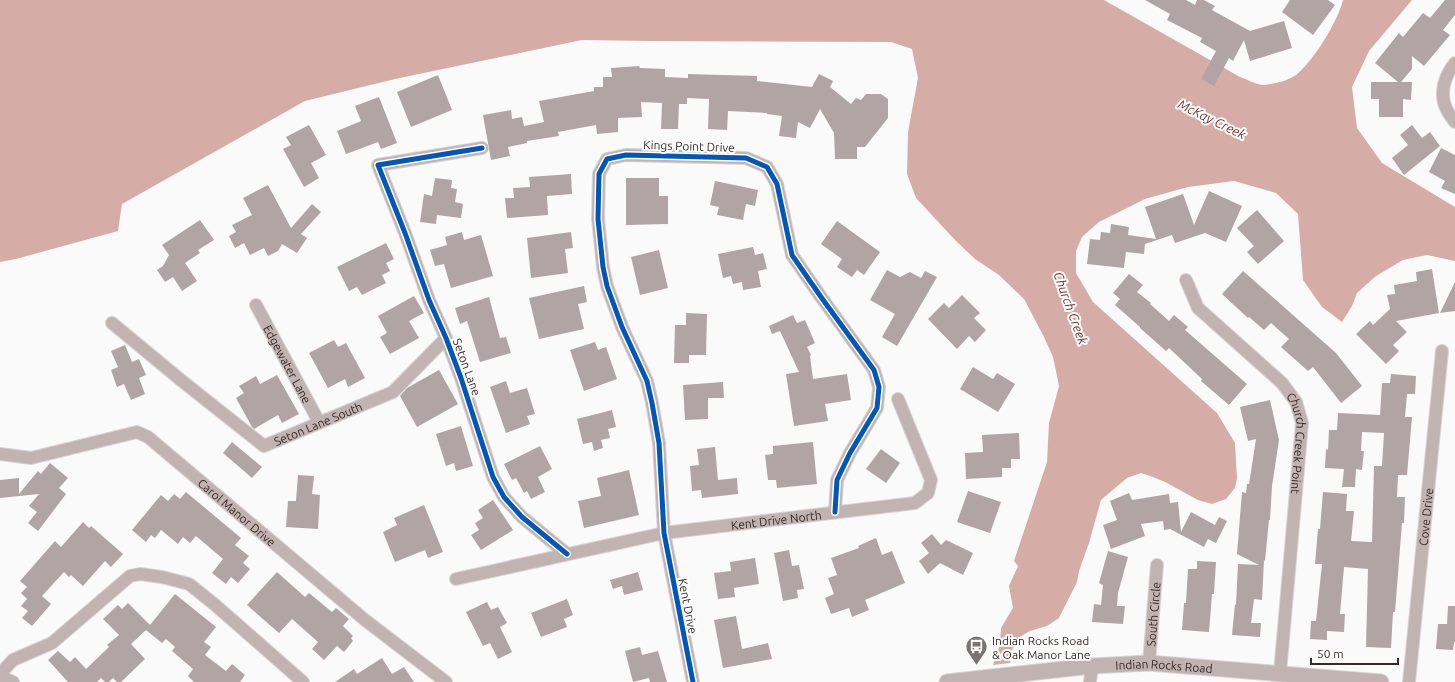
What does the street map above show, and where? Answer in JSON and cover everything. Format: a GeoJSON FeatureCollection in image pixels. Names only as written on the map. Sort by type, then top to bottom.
{"type":"FeatureCollection","features":[{"type":"Feature","properties":{"kind":"street"},"geometry":{"type":"LineString","coordinates":[[1455,63],[1448,71],[1443,88],[1446,107],[1455,122]]}},
{"type":"Feature","properties":{"kind":"street","name":"Seton Lane"},"geometry":{"type":"LineString","coordinates":[[482,148],[378,165],[405,233],[429,300],[462,378],[493,477],[504,497],[522,518],[567,554]]}},
{"type":"Feature","properties":{"kind":"street","name":"Kings Point Drive"},"geometry":{"type":"LineString","coordinates":[[664,533],[659,444],[652,403],[647,382],[622,326],[607,286],[600,243],[598,219],[599,174],[607,159],[626,155],[746,158],[767,167],[777,184],[792,255],[874,370],[879,387],[877,408],[836,480],[834,512]]}},
{"type":"Feature","properties":{"kind":"street","name":"Church Creek Point"},"geometry":{"type":"LineString","coordinates":[[1186,280],[1198,308],[1282,383],[1296,402],[1302,423],[1280,674]]}},
{"type":"Feature","properties":{"kind":"street","name":"Edgewater Lane"},"geometry":{"type":"LineString","coordinates":[[256,305],[319,422]]}},
{"type":"Feature","properties":{"kind":"street","name":"Seton Lane South"},"geometry":{"type":"LineString","coordinates":[[112,323],[264,446],[393,392],[446,338]]}},
{"type":"Feature","properties":{"kind":"street","name":"Cove Drive"},"geometry":{"type":"LineString","coordinates":[[1409,682],[1442,351]]}},
{"type":"Feature","properties":{"kind":"street","name":"Kent Drive North"},"geometry":{"type":"LineString","coordinates":[[456,580],[664,533],[915,503],[928,492],[931,480],[898,399]]}},
{"type":"Feature","properties":{"kind":"street","name":"Carol Manor Drive"},"geometry":{"type":"LineString","coordinates":[[0,454],[31,458],[137,432],[148,437],[365,620],[446,682]]}},
{"type":"Feature","properties":{"kind":"street","name":"Kent Drive"},"geometry":{"type":"LineString","coordinates":[[664,533],[693,682]]}},
{"type":"Feature","properties":{"kind":"street","name":"South Circle"},"geometry":{"type":"LineString","coordinates":[[1149,663],[1157,564]]}},
{"type":"Feature","properties":{"kind":"street"},"geometry":{"type":"LineString","coordinates":[[13,682],[0,675],[13,660],[52,644],[130,576],[140,574],[162,577],[189,584],[214,604],[302,682]]}},
{"type":"Feature","properties":{"kind":"street","name":"Indian Rocks Road"},"geometry":{"type":"LineString","coordinates":[[946,682],[1026,678],[1092,666],[1149,663],[1381,682]]}},
{"type":"Feature","properties":{"kind":"street"},"geometry":{"type":"LineString","coordinates":[[1090,682],[1092,666]]}},
{"type":"Feature","properties":{"kind":"water"},"geometry":{"type":"Polygon","coordinates":[[[0,0],[1104,0],[1240,77],[1264,85],[1289,79],[1303,68],[1317,51],[1330,30],[1343,0],[1412,0],[1369,51],[1352,87],[1357,128],[1382,163],[1455,207],[1455,261],[1427,255],[1403,260],[1376,276],[1357,293],[1352,306],[1342,322],[1322,307],[1303,280],[1298,214],[1276,193],[1234,181],[1188,187],[1145,199],[1099,222],[1082,237],[1076,251],[1076,273],[1093,302],[1217,413],[1235,443],[1237,478],[1235,488],[1226,499],[1212,504],[1198,500],[1165,482],[1141,473],[1127,478],[1101,500],[1077,582],[1059,618],[1047,626],[1030,631],[1018,638],[1010,654],[1010,663],[993,665],[1000,644],[1001,628],[1013,608],[1009,586],[1018,566],[1014,561],[1047,462],[1049,423],[1059,386],[1053,357],[1024,299],[999,275],[975,259],[916,198],[907,174],[908,132],[918,78],[912,49],[891,42],[582,40],[395,79],[305,101],[122,204],[118,231],[0,262],[0,0]]]}},
{"type":"Feature","properties":{"kind":"building"},"geometry":{"type":"Polygon","coordinates":[[[1145,0],[1186,0],[1195,5],[1197,0],[1204,0],[1215,6],[1212,10],[1250,31],[1284,21],[1292,48],[1250,61],[1244,40],[1233,61],[1229,58],[1214,86],[1201,79],[1216,51],[1200,42],[1202,38],[1167,20],[1170,14],[1145,0]]]}},
{"type":"Feature","properties":{"kind":"building"},"geometry":{"type":"Polygon","coordinates":[[[1290,0],[1328,0],[1335,5],[1313,35],[1282,12],[1290,0]]]}},
{"type":"Feature","properties":{"kind":"building"},"geometry":{"type":"Polygon","coordinates":[[[1445,0],[1455,0],[1455,15],[1443,30],[1450,35],[1424,66],[1412,56],[1412,69],[1401,82],[1412,82],[1411,100],[1403,99],[1403,117],[1379,117],[1379,99],[1371,99],[1371,82],[1398,82],[1375,63],[1399,33],[1403,37],[1423,13],[1430,18],[1445,0]]]}},
{"type":"Feature","properties":{"kind":"building"},"geometry":{"type":"Polygon","coordinates":[[[639,66],[640,68],[665,69],[665,77],[688,78],[688,74],[757,76],[757,81],[812,87],[819,74],[833,81],[830,87],[851,104],[856,98],[861,100],[866,94],[881,94],[888,99],[888,118],[865,147],[857,147],[857,159],[835,159],[834,133],[820,109],[810,128],[798,122],[796,138],[779,136],[782,116],[767,113],[728,111],[727,130],[708,129],[709,99],[687,98],[687,104],[679,104],[678,129],[661,129],[662,103],[641,102],[642,117],[618,118],[618,132],[597,134],[596,125],[558,132],[559,136],[527,141],[527,143],[508,147],[510,156],[491,160],[483,115],[511,110],[512,119],[522,117],[524,126],[544,122],[539,101],[594,91],[594,87],[603,87],[603,77],[612,77],[611,68],[639,66]]]}},
{"type":"Feature","properties":{"kind":"building"},"geometry":{"type":"Polygon","coordinates":[[[438,75],[452,110],[411,127],[397,92],[438,75]]]}},
{"type":"Feature","properties":{"kind":"building"},"geometry":{"type":"Polygon","coordinates":[[[379,97],[397,143],[381,149],[378,142],[346,154],[337,131],[361,121],[355,106],[379,97]]]}},
{"type":"Feature","properties":{"kind":"building"},"geometry":{"type":"Polygon","coordinates":[[[309,125],[326,155],[311,163],[319,178],[304,187],[283,149],[291,145],[286,137],[309,125]]]}},
{"type":"Feature","properties":{"kind":"building"},"geometry":{"type":"Polygon","coordinates":[[[1412,125],[1422,138],[1430,132],[1440,146],[1404,175],[1392,158],[1408,145],[1400,135],[1412,125]]]}},
{"type":"Feature","properties":{"kind":"building"},"geometry":{"type":"Polygon","coordinates":[[[1441,148],[1455,155],[1455,194],[1441,188],[1445,181],[1429,172],[1441,148]]]}},
{"type":"Feature","properties":{"kind":"building"},"geometry":{"type":"Polygon","coordinates":[[[571,174],[572,194],[547,196],[548,215],[507,218],[505,198],[514,198],[513,188],[530,187],[529,177],[571,174]]]}},
{"type":"Feature","properties":{"kind":"building"},"geometry":{"type":"Polygon","coordinates":[[[435,178],[452,180],[451,188],[457,189],[455,202],[463,204],[461,218],[437,215],[436,224],[420,222],[424,194],[432,196],[435,178]]]}},
{"type":"Feature","properties":{"kind":"building"},"geometry":{"type":"Polygon","coordinates":[[[626,178],[659,178],[659,196],[668,196],[668,224],[626,225],[626,178]]]}},
{"type":"Feature","properties":{"kind":"building"},"geometry":{"type":"Polygon","coordinates":[[[715,181],[758,190],[755,206],[746,204],[743,220],[717,215],[719,207],[710,205],[715,181]]]}},
{"type":"Feature","properties":{"kind":"building"},"geometry":{"type":"Polygon","coordinates":[[[268,185],[291,228],[312,204],[321,212],[301,234],[307,238],[297,253],[282,244],[278,251],[268,256],[264,248],[250,255],[244,243],[235,248],[229,236],[236,232],[232,225],[252,215],[243,198],[268,185]]]}},
{"type":"Feature","properties":{"kind":"building"},"geometry":{"type":"Polygon","coordinates":[[[1209,191],[1242,206],[1226,242],[1205,233],[1175,243],[1172,235],[1145,244],[1144,254],[1126,252],[1124,268],[1087,264],[1090,239],[1100,240],[1101,232],[1110,233],[1111,224],[1129,227],[1128,235],[1156,239],[1145,207],[1183,194],[1194,225],[1209,191]]]}},
{"type":"Feature","properties":{"kind":"building"},"geometry":{"type":"Polygon","coordinates":[[[1257,210],[1284,241],[1258,264],[1247,252],[1254,246],[1237,228],[1257,210]]]}},
{"type":"Feature","properties":{"kind":"building"},"geometry":{"type":"Polygon","coordinates":[[[200,220],[214,240],[198,250],[200,253],[185,263],[197,281],[182,291],[173,277],[165,282],[157,270],[163,266],[169,255],[162,245],[200,220]]]}},
{"type":"Feature","properties":{"kind":"building"},"geometry":{"type":"Polygon","coordinates":[[[837,221],[880,252],[864,275],[857,270],[852,277],[837,267],[842,259],[821,244],[837,221]]]}},
{"type":"Feature","properties":{"kind":"building"},"geometry":{"type":"Polygon","coordinates":[[[462,232],[464,240],[481,235],[493,276],[451,288],[444,264],[435,266],[430,250],[447,245],[445,237],[462,232]]]}},
{"type":"Feature","properties":{"kind":"building"},"geometry":{"type":"Polygon","coordinates":[[[571,232],[573,248],[565,249],[568,273],[531,278],[527,238],[571,232]]]}},
{"type":"Feature","properties":{"kind":"building"},"geometry":{"type":"Polygon","coordinates":[[[386,243],[394,259],[386,263],[390,271],[382,275],[386,283],[362,295],[357,287],[349,291],[337,267],[386,243]]]}},
{"type":"Feature","properties":{"kind":"building"},"geometry":{"type":"Polygon","coordinates":[[[753,247],[755,255],[763,253],[767,269],[758,271],[761,287],[743,290],[742,282],[733,284],[731,276],[723,278],[718,254],[753,247]]]}},
{"type":"Feature","properties":{"kind":"building"},"geometry":{"type":"Polygon","coordinates":[[[659,250],[668,288],[640,295],[631,257],[659,250]]]}},
{"type":"Feature","properties":{"kind":"building"},"geometry":{"type":"Polygon","coordinates":[[[1432,269],[1439,313],[1396,321],[1407,332],[1393,345],[1399,351],[1386,364],[1356,334],[1370,321],[1373,325],[1390,309],[1387,295],[1395,294],[1394,285],[1417,281],[1416,272],[1432,269]]]}},
{"type":"Feature","properties":{"kind":"building"},"geometry":{"type":"Polygon","coordinates":[[[887,270],[900,277],[910,272],[921,278],[925,271],[937,277],[897,346],[882,337],[895,314],[870,300],[887,270]]]}},
{"type":"Feature","properties":{"kind":"building"},"geometry":{"type":"Polygon","coordinates":[[[1243,271],[1336,353],[1362,386],[1341,403],[1313,367],[1308,371],[1281,347],[1289,339],[1271,323],[1264,330],[1249,317],[1248,318],[1222,294],[1243,271]]]}},
{"type":"Feature","properties":{"kind":"building"},"geometry":{"type":"Polygon","coordinates":[[[1129,274],[1143,285],[1137,292],[1151,303],[1150,304],[1169,321],[1174,315],[1188,327],[1185,330],[1247,384],[1229,405],[1201,381],[1202,379],[1169,348],[1166,351],[1115,305],[1120,299],[1113,293],[1129,274]]]}},
{"type":"Feature","properties":{"kind":"building"},"geometry":{"type":"Polygon","coordinates":[[[1455,282],[1455,311],[1440,313],[1455,282]]]}},
{"type":"Feature","properties":{"kind":"building"},"geometry":{"type":"Polygon","coordinates":[[[584,286],[587,302],[578,304],[584,329],[539,339],[529,298],[584,286]]]}},
{"type":"Feature","properties":{"kind":"building"},"geometry":{"type":"Polygon","coordinates":[[[962,295],[980,313],[974,318],[986,330],[975,342],[969,336],[957,349],[928,319],[944,303],[949,308],[962,295]]]}},
{"type":"Feature","properties":{"kind":"building"},"geometry":{"type":"Polygon","coordinates":[[[414,296],[424,313],[409,321],[419,338],[390,354],[380,337],[387,333],[378,316],[414,296]]]}},
{"type":"Feature","properties":{"kind":"building"},"geometry":{"type":"Polygon","coordinates":[[[489,297],[500,338],[506,337],[511,353],[480,362],[467,321],[460,324],[455,308],[489,297]]]}},
{"type":"Feature","properties":{"kind":"building"},"geometry":{"type":"Polygon","coordinates":[[[686,313],[707,314],[706,355],[689,355],[689,363],[674,363],[675,325],[686,325],[686,313]]]}},
{"type":"Feature","properties":{"kind":"building"},"geometry":{"type":"Polygon","coordinates":[[[793,315],[797,323],[805,320],[815,343],[807,347],[811,355],[813,379],[847,374],[851,400],[825,404],[828,421],[794,426],[786,374],[799,372],[780,331],[772,334],[769,326],[793,315]]]}},
{"type":"Feature","properties":{"kind":"building"},"geometry":{"type":"Polygon","coordinates":[[[334,340],[338,347],[346,343],[365,378],[348,387],[345,379],[328,388],[309,353],[334,340]]]}},
{"type":"Feature","properties":{"kind":"building"},"geometry":{"type":"Polygon","coordinates":[[[595,342],[598,350],[606,347],[617,379],[584,391],[570,350],[595,342]]]}},
{"type":"Feature","properties":{"kind":"building"},"geometry":{"type":"Polygon","coordinates":[[[125,345],[132,362],[139,359],[146,375],[139,378],[145,394],[131,400],[124,384],[117,387],[111,370],[118,367],[111,351],[125,345]]]}},
{"type":"Feature","properties":{"kind":"building"},"geometry":{"type":"Polygon","coordinates":[[[973,367],[993,379],[997,373],[1015,384],[998,412],[960,389],[973,367]]]}},
{"type":"Feature","properties":{"kind":"building"},"geometry":{"type":"Polygon","coordinates":[[[439,370],[458,404],[417,427],[400,396],[407,388],[439,370]]]}},
{"type":"Feature","properties":{"kind":"building"},"geometry":{"type":"Polygon","coordinates":[[[1391,374],[1416,376],[1415,394],[1407,394],[1405,417],[1412,417],[1407,475],[1398,475],[1397,497],[1405,497],[1404,523],[1402,523],[1391,648],[1366,647],[1368,569],[1344,567],[1340,614],[1345,614],[1344,632],[1327,631],[1327,640],[1310,639],[1311,621],[1316,621],[1322,564],[1315,564],[1323,492],[1347,494],[1346,511],[1354,511],[1351,541],[1372,542],[1374,466],[1382,466],[1384,433],[1362,432],[1361,451],[1364,451],[1362,470],[1356,469],[1355,487],[1342,487],[1344,469],[1325,468],[1329,430],[1337,430],[1338,413],[1380,415],[1382,383],[1390,383],[1391,374]]]}},
{"type":"Feature","properties":{"kind":"building"},"geometry":{"type":"Polygon","coordinates":[[[277,375],[299,414],[282,423],[278,415],[254,429],[236,398],[244,393],[239,386],[256,376],[260,384],[277,375]]]}},
{"type":"Feature","properties":{"kind":"building"},"geometry":{"type":"Polygon","coordinates":[[[506,381],[510,393],[527,388],[535,414],[527,416],[530,424],[506,433],[490,387],[506,381]]]}},
{"type":"Feature","properties":{"kind":"building"},"geometry":{"type":"Polygon","coordinates":[[[723,382],[724,398],[708,398],[708,419],[685,420],[683,385],[723,382]]]}},
{"type":"Feature","properties":{"kind":"building"},"geometry":{"type":"Polygon","coordinates":[[[1270,400],[1279,440],[1272,486],[1265,561],[1264,560],[1262,600],[1254,599],[1251,623],[1261,623],[1260,637],[1232,635],[1235,604],[1236,605],[1238,564],[1259,565],[1237,554],[1242,492],[1246,493],[1247,484],[1249,484],[1256,439],[1248,441],[1240,407],[1270,400]]]}},
{"type":"Feature","properties":{"kind":"building"},"geometry":{"type":"Polygon","coordinates":[[[612,410],[616,427],[608,429],[610,438],[601,440],[603,448],[594,451],[592,442],[583,444],[577,419],[612,410]]]}},
{"type":"Feature","properties":{"kind":"building"},"geometry":{"type":"Polygon","coordinates":[[[461,426],[473,466],[456,471],[454,463],[446,466],[436,434],[461,426]]]}},
{"type":"Feature","properties":{"kind":"building"},"geometry":{"type":"Polygon","coordinates":[[[1019,433],[1020,459],[1011,459],[1011,468],[1002,468],[1002,477],[966,479],[965,453],[983,452],[982,435],[1019,433]]]}},
{"type":"Feature","properties":{"kind":"building"},"geometry":{"type":"Polygon","coordinates":[[[232,442],[262,467],[252,478],[223,453],[232,442]]]}},
{"type":"Feature","properties":{"kind":"building"},"geometry":{"type":"Polygon","coordinates":[[[813,442],[817,484],[777,488],[776,480],[768,480],[765,455],[773,454],[773,446],[813,442]]]}},
{"type":"Feature","properties":{"kind":"building"},"geometry":{"type":"Polygon","coordinates":[[[540,446],[552,469],[538,477],[545,492],[531,499],[527,491],[524,493],[516,478],[512,480],[504,464],[540,446]]]}},
{"type":"Feature","properties":{"kind":"building"},"geometry":{"type":"Polygon","coordinates":[[[715,447],[718,480],[737,478],[738,494],[702,498],[701,490],[692,491],[690,466],[699,465],[697,449],[715,447]]]}},
{"type":"Feature","properties":{"kind":"building"},"geometry":{"type":"Polygon","coordinates":[[[881,449],[900,463],[886,483],[866,469],[881,449]]]}},
{"type":"Feature","properties":{"kind":"building"},"geometry":{"type":"Polygon","coordinates":[[[50,463],[68,478],[59,488],[66,494],[38,531],[28,523],[37,512],[29,506],[39,494],[0,498],[0,480],[19,478],[19,494],[38,471],[41,474],[50,463]]]}},
{"type":"Feature","properties":{"kind":"building"},"geometry":{"type":"Polygon","coordinates":[[[629,470],[639,515],[584,528],[578,501],[601,496],[597,478],[629,470]]]}},
{"type":"Feature","properties":{"kind":"building"},"geometry":{"type":"Polygon","coordinates":[[[298,475],[314,476],[312,494],[320,495],[318,529],[286,527],[288,501],[296,501],[298,475]]]}},
{"type":"Feature","properties":{"kind":"building"},"geometry":{"type":"Polygon","coordinates":[[[968,491],[1001,502],[990,533],[957,522],[968,491]]]}},
{"type":"Feature","properties":{"kind":"building"},"geometry":{"type":"Polygon","coordinates":[[[186,492],[241,538],[235,545],[249,556],[243,563],[250,569],[238,583],[231,577],[226,584],[212,573],[223,559],[196,536],[190,543],[183,537],[178,544],[161,530],[155,538],[151,535],[146,542],[132,530],[161,495],[168,501],[174,494],[180,499],[186,492]]]}},
{"type":"Feature","properties":{"kind":"building"},"geometry":{"type":"Polygon","coordinates":[[[1129,493],[1132,500],[1169,494],[1170,503],[1178,502],[1181,532],[1191,512],[1215,525],[1219,517],[1227,521],[1216,543],[1208,539],[1204,547],[1170,529],[1164,530],[1163,521],[1141,524],[1145,536],[1111,549],[1103,525],[1117,520],[1110,501],[1129,493]]]}},
{"type":"Feature","properties":{"kind":"building"},"geometry":{"type":"Polygon","coordinates":[[[493,500],[513,530],[481,550],[471,535],[479,530],[475,523],[483,518],[478,510],[493,500]]]}},
{"type":"Feature","properties":{"kind":"building"},"geometry":{"type":"Polygon","coordinates":[[[424,505],[443,552],[428,558],[425,550],[395,562],[383,532],[397,525],[394,518],[424,505]]]}},
{"type":"Feature","properties":{"kind":"building"},"geometry":{"type":"Polygon","coordinates":[[[83,522],[89,528],[91,526],[123,554],[111,567],[105,561],[83,586],[71,575],[69,577],[64,572],[42,596],[51,604],[32,626],[22,618],[28,611],[21,606],[27,599],[21,593],[27,587],[20,581],[55,541],[61,547],[83,522]]]}},
{"type":"Feature","properties":{"kind":"building"},"geometry":{"type":"Polygon","coordinates":[[[932,534],[941,545],[946,540],[973,553],[963,575],[940,563],[928,574],[919,561],[929,553],[921,543],[932,534]]]}},
{"type":"Feature","properties":{"kind":"building"},"geometry":{"type":"Polygon","coordinates":[[[876,538],[882,555],[892,551],[905,583],[865,600],[869,610],[852,617],[849,608],[831,614],[825,598],[834,594],[828,578],[837,575],[831,558],[859,548],[858,546],[876,538]]]}},
{"type":"Feature","properties":{"kind":"building"},"geometry":{"type":"Polygon","coordinates":[[[789,550],[792,566],[799,565],[804,589],[797,590],[798,598],[783,601],[774,553],[789,550]]]}},
{"type":"Feature","properties":{"kind":"building"},"geometry":{"type":"Polygon","coordinates":[[[1108,551],[1128,557],[1118,593],[1117,606],[1125,606],[1123,624],[1092,622],[1094,604],[1101,605],[1103,585],[1099,583],[1108,551]]]}},
{"type":"Feature","properties":{"kind":"building"},"geometry":{"type":"Polygon","coordinates":[[[755,558],[759,584],[734,588],[735,597],[718,599],[714,573],[731,571],[730,562],[755,558]]]}},
{"type":"Feature","properties":{"kind":"building"},"geometry":{"type":"Polygon","coordinates":[[[1197,561],[1216,562],[1209,632],[1182,630],[1184,603],[1186,603],[1188,569],[1197,569],[1197,561]]]}},
{"type":"Feature","properties":{"kind":"building"},"geometry":{"type":"Polygon","coordinates":[[[277,572],[305,597],[309,593],[332,612],[336,608],[349,619],[343,626],[353,636],[351,638],[353,641],[344,652],[337,646],[324,660],[312,649],[318,642],[292,619],[279,633],[247,605],[277,572]]]}},
{"type":"Feature","properties":{"kind":"building"},"geometry":{"type":"Polygon","coordinates":[[[638,572],[643,590],[624,595],[622,586],[613,589],[610,580],[638,572]]]}},
{"type":"Feature","properties":{"kind":"building"},"geometry":{"type":"Polygon","coordinates":[[[175,594],[216,627],[204,642],[211,647],[205,655],[226,671],[232,664],[245,675],[240,682],[194,682],[188,676],[193,669],[172,651],[175,647],[166,639],[162,643],[146,630],[131,644],[145,659],[121,682],[117,682],[113,678],[109,682],[105,682],[101,678],[97,682],[68,682],[48,660],[58,651],[70,662],[75,657],[86,669],[109,647],[107,645],[119,635],[103,619],[118,605],[122,609],[128,603],[150,625],[175,594]]]}},
{"type":"Feature","properties":{"kind":"building"},"geometry":{"type":"Polygon","coordinates":[[[567,599],[573,615],[564,619],[567,627],[541,637],[531,613],[567,599]]]}},
{"type":"Feature","properties":{"kind":"building"},"geometry":{"type":"Polygon","coordinates":[[[487,602],[491,610],[498,607],[507,623],[500,627],[512,652],[498,659],[490,643],[483,646],[466,612],[487,602]]]}},
{"type":"Feature","properties":{"kind":"building"},"geometry":{"type":"Polygon","coordinates":[[[1448,606],[1455,606],[1455,642],[1453,650],[1436,649],[1438,624],[1447,624],[1448,606]]]}},
{"type":"Feature","properties":{"kind":"building"},"geometry":{"type":"Polygon","coordinates":[[[736,616],[742,649],[768,643],[772,659],[723,668],[714,620],[736,616]]]}},
{"type":"Feature","properties":{"kind":"building"},"geometry":{"type":"Polygon","coordinates":[[[640,647],[642,655],[658,651],[667,682],[650,682],[649,678],[633,682],[625,651],[640,647]]]}},
{"type":"Feature","properties":{"kind":"building"},"geometry":{"type":"Polygon","coordinates":[[[382,658],[392,674],[404,667],[414,682],[335,682],[354,669],[357,674],[382,658]]]}},
{"type":"Feature","properties":{"kind":"cycle path"},"geometry":{"type":"LineString","coordinates":[[482,148],[378,165],[405,233],[429,300],[446,338],[461,378],[493,477],[504,497],[522,517],[567,554]]}},
{"type":"Feature","properties":{"kind":"cycle path"},"geometry":{"type":"LineString","coordinates":[[693,682],[664,533],[659,443],[652,403],[647,381],[622,327],[607,286],[603,267],[598,219],[599,174],[607,159],[626,155],[746,158],[767,167],[777,184],[792,255],[874,370],[879,387],[877,408],[850,453],[837,480],[835,512]]}},
{"type":"Feature","properties":{"kind":"place","name":"Indian Rocks Road & Oak Manor Lane"},"geometry":{"type":"Point","coordinates":[976,666]}},
{"type":"Feature","properties":{"kind":"water label","name":"McKay Creek"},"geometry":{"type":"Point","coordinates":[1212,119]}},
{"type":"Feature","properties":{"kind":"water label","name":"Church Creek"},"geometry":{"type":"Point","coordinates":[1071,308]}}]}
